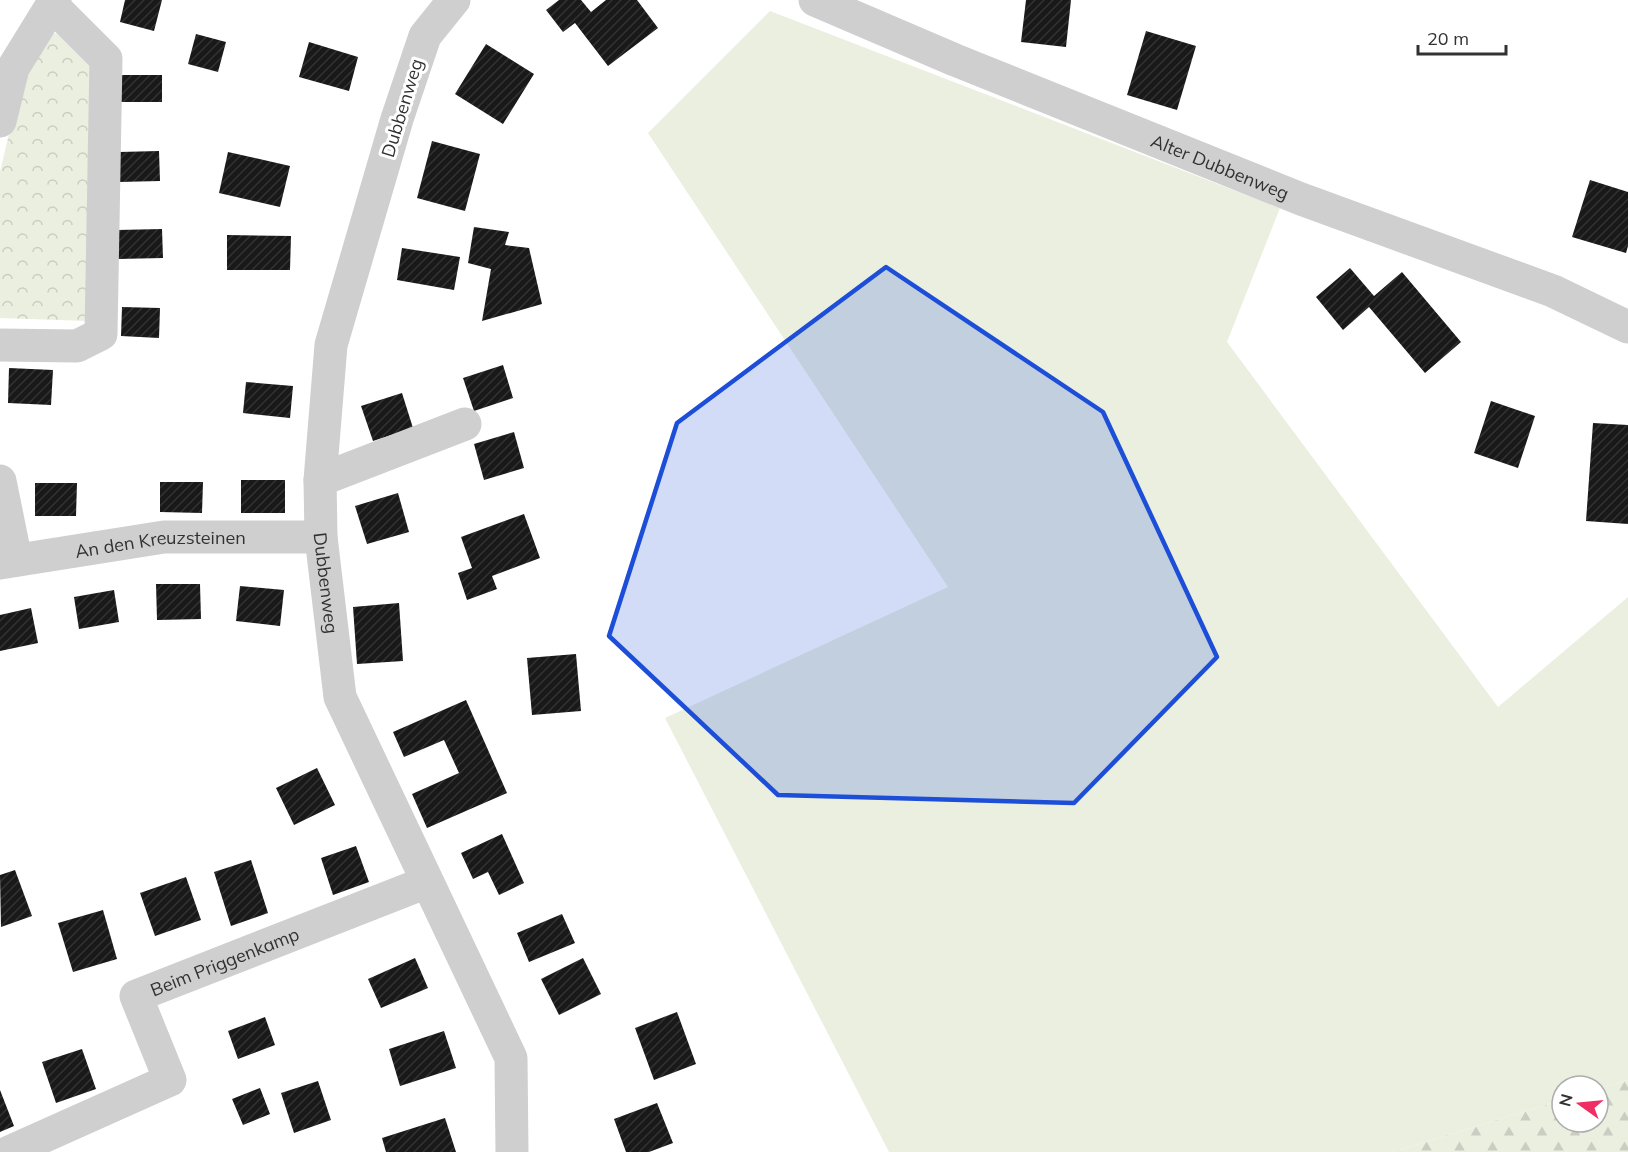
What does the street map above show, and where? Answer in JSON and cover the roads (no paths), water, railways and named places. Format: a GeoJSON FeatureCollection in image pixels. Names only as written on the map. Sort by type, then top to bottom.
{"type":"FeatureCollection","features":[{"type":"Feature","properties":{"kind":"street","name":"Dubbenweg"},"geometry":{"type":"LineString","coordinates":[[454,0],[425,36],[331,345],[320,480],[321,537],[340,698],[511,1058],[512,1152]]}},
{"type":"Feature","properties":{"kind":"street","name":"Alter Dubbenweg"},"geometry":{"type":"LineString","coordinates":[[815,0],[955,60],[1301,199],[1553,291],[1628,327]]}},
{"type":"Feature","properties":{"kind":"street"},"geometry":{"type":"LineString","coordinates":[[0,121],[13,68],[53,3],[106,59],[101,334],[78,346],[0,345]]}},
{"type":"Feature","properties":{"kind":"street"},"geometry":{"type":"LineString","coordinates":[[320,480],[465,424]]}},
{"type":"Feature","properties":{"kind":"street"},"geometry":{"type":"LineString","coordinates":[[0,481],[8,562]]}},
{"type":"Feature","properties":{"kind":"street","name":"An den Kreuzsteinen"},"geometry":{"type":"LineString","coordinates":[[8,562],[164,537],[321,537]]}},
{"type":"Feature","properties":{"kind":"street","name":"Beim Priggenkamp"},"geometry":{"type":"LineString","coordinates":[[9,1152],[170,1080],[136,996],[427,882]]}}]}
